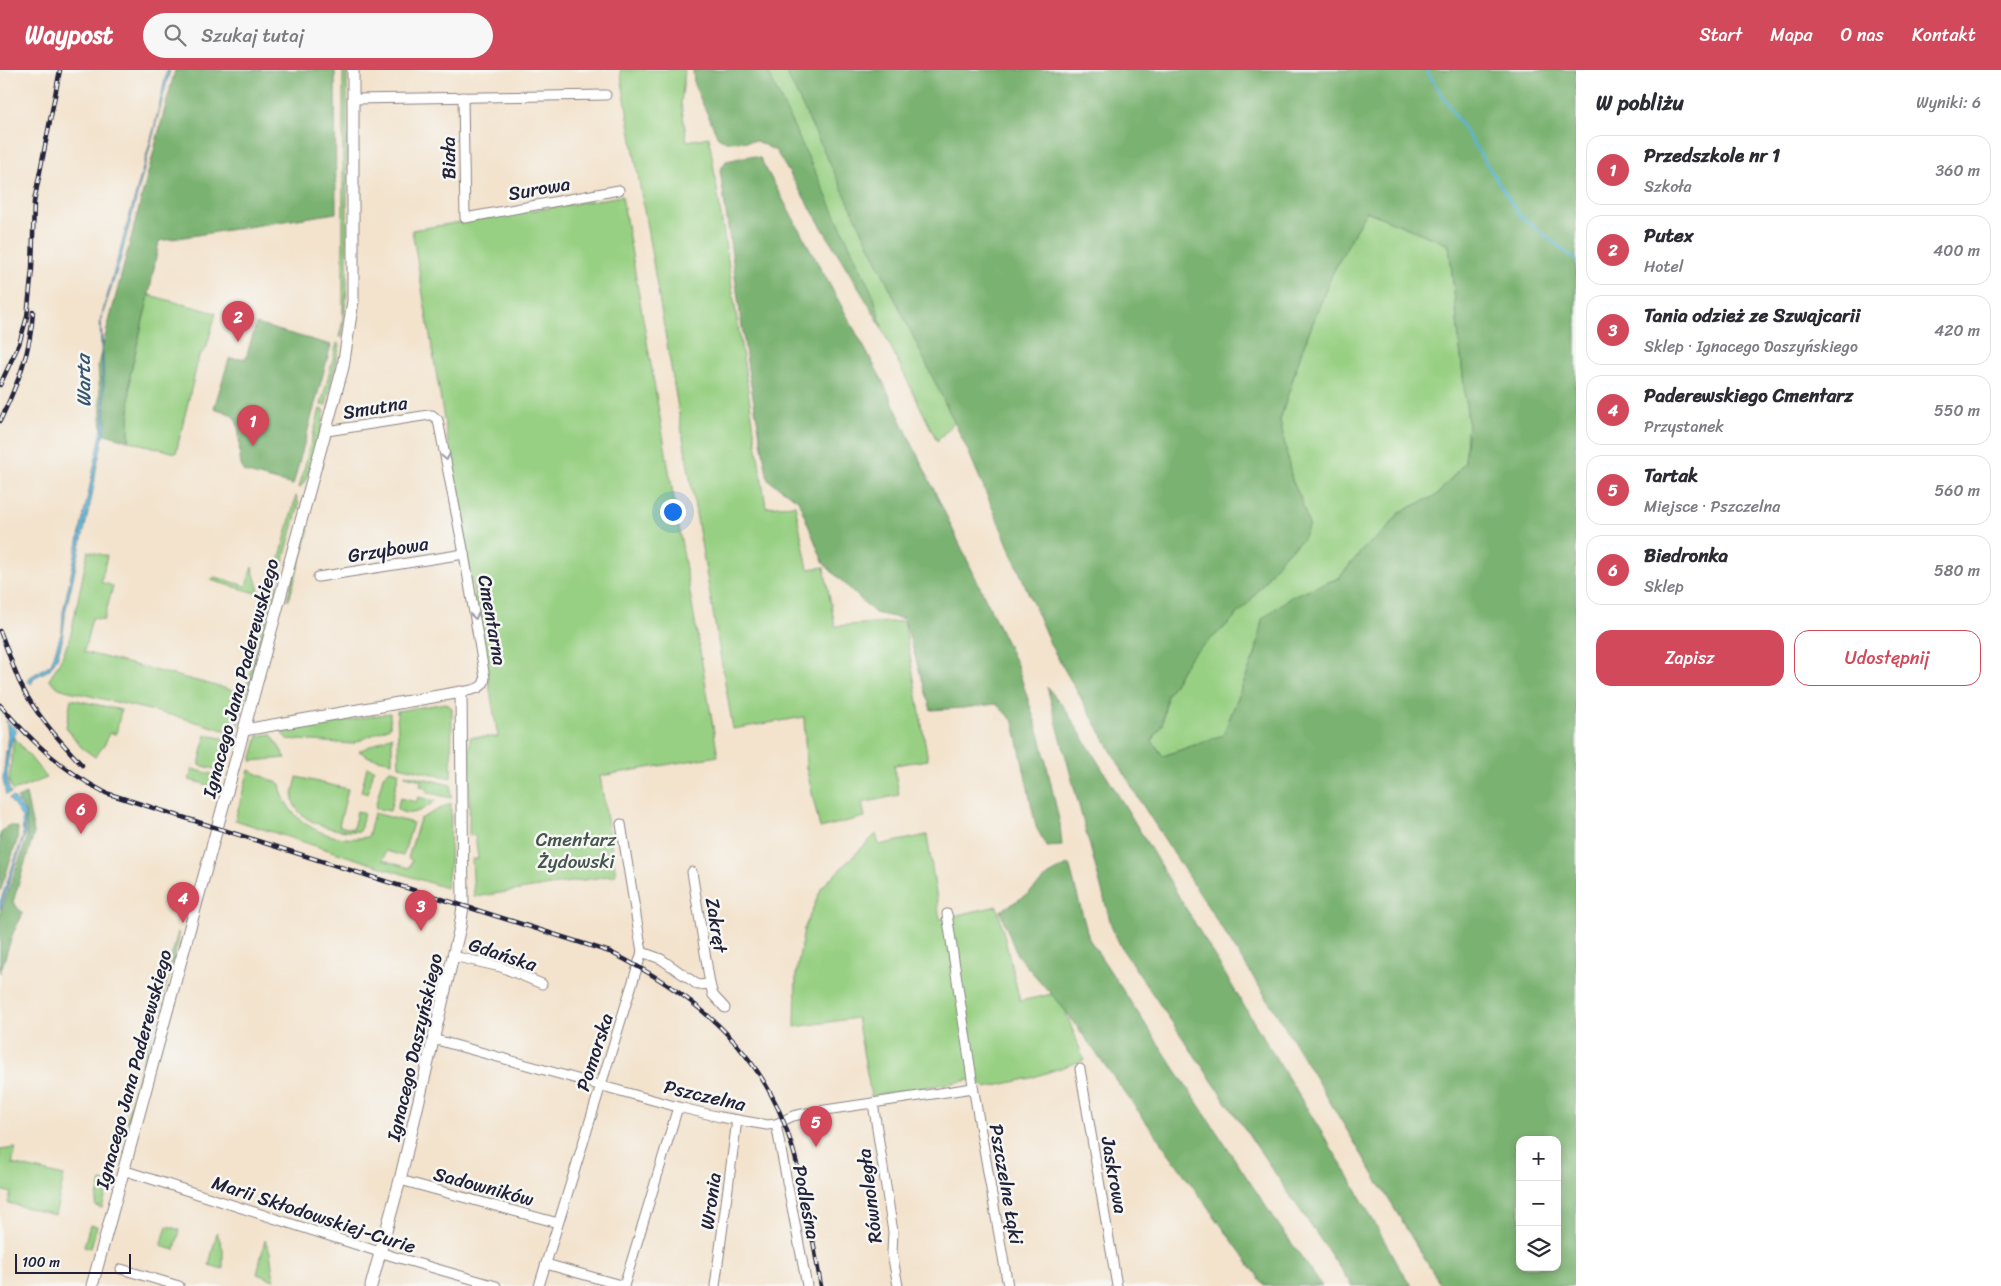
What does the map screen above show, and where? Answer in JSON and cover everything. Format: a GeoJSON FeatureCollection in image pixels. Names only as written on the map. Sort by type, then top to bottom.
{"type":"FeatureCollection","features":[{"type":"Feature","properties":{"kind":"main road","name":"Ignacego Jana Paderewskiego"},"geometry":{"type":"LineString","coordinates":[[92,1286],[343,367],[353,301],[353,70]]}},
{"type":"Feature","properties":{"kind":"main road","name":"Cmentarna"},"geometry":{"type":"LineString","coordinates":[[244,730],[461,692]]}},
{"type":"Feature","properties":{"kind":"main road","name":"Ignacego Daszyńskiego"},"geometry":{"type":"LineString","coordinates":[[372,1286],[382,1253],[454,956],[463,906],[461,692]]}},
{"type":"Feature","properties":{"kind":"street"},"geometry":{"type":"LineString","coordinates":[[353,99],[606,95]]}},
{"type":"Feature","properties":{"kind":"street","name":"Biała"},"geometry":{"type":"LineString","coordinates":[[464,97],[465,218]]}},
{"type":"Feature","properties":{"kind":"street","name":"Surowa"},"geometry":{"type":"LineString","coordinates":[[465,218],[619,190]]}},
{"type":"Feature","properties":{"kind":"street","name":"Smutna"},"geometry":{"type":"LineString","coordinates":[[326,431],[429,415]]}},
{"type":"Feature","properties":{"kind":"street","name":"Cmentarna"},"geometry":{"type":"LineString","coordinates":[[429,415],[435,417],[440,424],[485,678],[485,683],[481,687],[461,692]]}},
{"type":"Feature","properties":{"kind":"street","name":"Grzybowa"},"geometry":{"type":"LineString","coordinates":[[318,577],[464,554]]}},
{"type":"Feature","properties":{"kind":"street","name":"Pomorska"},"geometry":{"type":"LineString","coordinates":[[539,1286],[642,952],[621,824]]}},
{"type":"Feature","properties":{"kind":"street","name":"Zakręt"},"geometry":{"type":"LineString","coordinates":[[692,872],[710,984],[713,995],[726,1008]]}},
{"type":"Feature","properties":{"kind":"street","name":"Pszczelne Łąki"},"geometry":{"type":"LineString","coordinates":[[947,914],[973,1088],[1008,1286]]}},
{"type":"Feature","properties":{"kind":"street"},"geometry":{"type":"LineString","coordinates":[[642,952],[661,960],[698,985],[710,984]]}},
{"type":"Feature","properties":{"kind":"street","name":"Gdańska"},"geometry":{"type":"LineString","coordinates":[[454,956],[501,967],[542,984]]}},
{"type":"Feature","properties":{"kind":"street","name":"Pszczelna"},"geometry":{"type":"LineString","coordinates":[[433,1039],[678,1107],[767,1125],[776,1124],[802,1114],[973,1088]]}},
{"type":"Feature","properties":{"kind":"street","name":"Jaskrowa"},"geometry":{"type":"LineString","coordinates":[[1080,1069],[1117,1286]]}},
{"type":"Feature","properties":{"kind":"street","name":"Równoległa"},"geometry":{"type":"LineString","coordinates":[[873,1103],[893,1232],[892,1253],[898,1286]]}},
{"type":"Feature","properties":{"kind":"street"},"geometry":{"type":"LineString","coordinates":[[546,1264],[624,1286],[678,1107]]}},
{"type":"Feature","properties":{"kind":"street","name":"Wronia"},"geometry":{"type":"LineString","coordinates":[[715,1286],[737,1120]]}},
{"type":"Feature","properties":{"kind":"street","name":"Podleśna"},"geometry":{"type":"LineString","coordinates":[[776,1124],[807,1286]]}},
{"type":"Feature","properties":{"kind":"street","name":"Marii Skłodowskiej-Curie"},"geometry":{"type":"LineString","coordinates":[[123,1170],[382,1253],[496,1286]]}},
{"type":"Feature","properties":{"kind":"street","name":"Sadowników"},"geometry":{"type":"LineString","coordinates":[[400,1180],[558,1223]]}},
{"type":"Feature","properties":{"kind":"street"},"geometry":{"type":"LineString","coordinates":[[120,1269],[179,1286]]}},
{"type":"Feature","properties":{"kind":"green space"},"geometry":{"type":"Polygon","coordinates":[[[175,70],[335,70],[336,213],[159,241],[149,295],[130,375],[129,441],[102,433],[98,364],[175,70]]]}},
{"type":"Feature","properties":{"kind":"green space"},"geometry":{"type":"Polygon","coordinates":[[[343,70],[347,70],[347,288],[342,337],[339,337],[343,321],[343,70]]]}},
{"type":"Feature","properties":{"kind":"green space"},"geometry":{"type":"Polygon","coordinates":[[[620,70],[685,70],[681,103],[687,141],[709,137],[766,507],[795,505],[808,569],[824,567],[835,626],[904,621],[928,760],[894,765],[899,795],[862,803],[865,817],[820,828],[806,767],[804,717],[733,729],[620,70]]]}},
{"type":"Feature","properties":{"kind":"green space"},"geometry":{"type":"Polygon","coordinates":[[[693,70],[767,70],[874,297],[882,327],[776,151],[756,141],[727,142],[718,137],[694,85],[693,70]]]}},
{"type":"Feature","properties":{"kind":"green space"},"geometry":{"type":"Polygon","coordinates":[[[755,70],[848,70],[1009,364],[937,441],[755,70]]]}},
{"type":"Feature","properties":{"kind":"green space"},"geometry":{"type":"Polygon","coordinates":[[[785,70],[1576,70],[1576,1286],[1441,1286],[1275,1011],[1140,801],[1051,646],[969,453],[785,70]],[[1366,211],[1332,274],[1301,353],[1280,420],[1292,480],[1309,525],[1303,539],[1283,556],[1250,601],[1228,624],[1190,657],[1167,695],[1162,725],[1152,741],[1163,756],[1223,735],[1256,652],[1262,619],[1292,596],[1339,578],[1362,550],[1387,529],[1400,512],[1437,495],[1465,462],[1468,423],[1449,245],[1366,211]]]}},
{"type":"Feature","properties":{"kind":"green space"},"geometry":{"type":"Polygon","coordinates":[[[750,156],[760,158],[881,378],[1017,665],[1041,740],[1060,824],[1062,846],[1047,847],[1036,827],[1014,722],[996,704],[931,710],[904,619],[875,613],[824,564],[798,500],[768,480],[748,369],[720,170],[726,161],[750,156]]]}},
{"type":"Feature","properties":{"kind":"green space","name":"Cmentarz Żydowski"},"geometry":{"type":"Polygon","coordinates":[[[622,196],[718,756],[600,776],[616,875],[474,897],[472,859],[478,859],[475,835],[469,836],[470,737],[498,737],[412,230],[622,196]]]}},
{"type":"Feature","properties":{"kind":"green space"},"geometry":{"type":"Polygon","coordinates":[[[1366,211],[1449,245],[1468,423],[1465,462],[1437,495],[1400,512],[1387,529],[1362,550],[1339,578],[1292,596],[1262,619],[1256,652],[1223,735],[1163,756],[1152,741],[1162,725],[1167,695],[1190,657],[1228,624],[1250,601],[1283,556],[1303,539],[1300,497],[1292,480],[1280,420],[1301,353],[1332,274],[1366,211]]]}},
{"type":"Feature","properties":{"kind":"green space"},"geometry":{"type":"Polygon","coordinates":[[[149,295],[216,313],[206,349],[199,356],[176,453],[129,441],[130,375],[149,295]]]}},
{"type":"Feature","properties":{"kind":"green space"},"geometry":{"type":"Polygon","coordinates":[[[256,324],[331,345],[293,485],[244,472],[241,466],[236,421],[233,416],[214,408],[229,359],[246,358],[256,324]]]}},
{"type":"Feature","properties":{"kind":"green space"},"geometry":{"type":"Polygon","coordinates":[[[337,343],[340,345],[326,405],[321,405],[337,343]]]}},
{"type":"Feature","properties":{"kind":"green space"},"geometry":{"type":"Polygon","coordinates":[[[320,409],[325,411],[315,453],[308,475],[299,488],[320,409]]]}},
{"type":"Feature","properties":{"kind":"green space"},"geometry":{"type":"Polygon","coordinates":[[[296,496],[299,504],[236,735],[234,735],[296,496]]]}},
{"type":"Feature","properties":{"kind":"green space"},"geometry":{"type":"Polygon","coordinates":[[[306,528],[309,529],[289,600],[287,600],[306,528]]]}},
{"type":"Feature","properties":{"kind":"green space"},"geometry":{"type":"Polygon","coordinates":[[[88,551],[107,556],[101,582],[113,586],[104,620],[92,618],[84,652],[240,692],[230,732],[179,717],[65,690],[49,680],[70,638],[88,551]]]}},
{"type":"Feature","properties":{"kind":"green space"},"geometry":{"type":"Polygon","coordinates":[[[252,567],[260,594],[210,580],[215,577],[246,586],[252,567]]]}},
{"type":"Feature","properties":{"kind":"green space"},"geometry":{"type":"Polygon","coordinates":[[[1047,687],[1064,707],[1128,811],[1253,1021],[1348,1175],[1400,1269],[1412,1286],[1352,1286],[1122,949],[1112,928],[1047,687]]]}},
{"type":"Feature","properties":{"kind":"green space"},"geometry":{"type":"Polygon","coordinates":[[[71,699],[121,710],[116,734],[109,733],[105,744],[95,757],[81,747],[66,727],[71,699]]]}},
{"type":"Feature","properties":{"kind":"green space"},"geometry":{"type":"Polygon","coordinates":[[[446,703],[452,708],[451,778],[399,766],[397,711],[446,703]]]}},
{"type":"Feature","properties":{"kind":"green space"},"geometry":{"type":"Polygon","coordinates":[[[390,713],[390,727],[352,744],[287,739],[281,732],[390,713]]]}},
{"type":"Feature","properties":{"kind":"green space"},"geometry":{"type":"Polygon","coordinates":[[[271,734],[286,758],[251,761],[258,736],[271,734]]]}},
{"type":"Feature","properties":{"kind":"green space"},"geometry":{"type":"Polygon","coordinates":[[[206,735],[227,739],[219,770],[199,765],[206,735]]]}},
{"type":"Feature","properties":{"kind":"green space"},"geometry":{"type":"Polygon","coordinates":[[[392,736],[392,762],[369,757],[359,751],[392,736]]]}},
{"type":"Feature","properties":{"kind":"green space"},"geometry":{"type":"Polygon","coordinates":[[[14,737],[47,778],[13,791],[9,782],[14,737]]]}},
{"type":"Feature","properties":{"kind":"green space"},"geometry":{"type":"Polygon","coordinates":[[[367,767],[374,769],[368,794],[361,792],[367,767]]]}},
{"type":"Feature","properties":{"kind":"green space"},"geometry":{"type":"Polygon","coordinates":[[[192,769],[219,776],[216,787],[189,780],[192,769]]]}},
{"type":"Feature","properties":{"kind":"green space"},"geometry":{"type":"Polygon","coordinates":[[[249,770],[280,784],[283,795],[294,814],[322,833],[344,838],[368,837],[374,813],[413,823],[403,856],[386,851],[383,860],[409,868],[412,860],[408,858],[420,819],[451,803],[450,865],[446,888],[235,820],[249,770]]]}},
{"type":"Feature","properties":{"kind":"green space"},"geometry":{"type":"Polygon","coordinates":[[[390,770],[399,772],[390,811],[375,808],[383,776],[390,770]]]}},
{"type":"Feature","properties":{"kind":"green space"},"geometry":{"type":"Polygon","coordinates":[[[405,774],[451,785],[451,798],[426,792],[427,788],[420,786],[421,780],[405,776],[405,774]]]}},
{"type":"Feature","properties":{"kind":"green space"},"geometry":{"type":"Polygon","coordinates":[[[297,777],[348,789],[339,826],[353,829],[357,811],[364,813],[360,831],[331,828],[311,821],[303,815],[296,808],[293,800],[297,777]]]}},
{"type":"Feature","properties":{"kind":"green space"},"geometry":{"type":"Polygon","coordinates":[[[26,794],[34,833],[13,902],[23,914],[13,933],[0,973],[0,914],[27,839],[25,811],[17,798],[26,794]]]}},
{"type":"Feature","properties":{"kind":"green space"},"geometry":{"type":"Polygon","coordinates":[[[418,797],[435,801],[417,812],[407,813],[397,809],[400,798],[416,802],[418,797]]]}},
{"type":"Feature","properties":{"kind":"green space"},"geometry":{"type":"Polygon","coordinates":[[[7,826],[18,828],[17,841],[0,892],[0,834],[7,826]]]}},
{"type":"Feature","properties":{"kind":"green space"},"geometry":{"type":"Polygon","coordinates":[[[876,834],[879,845],[927,835],[940,919],[997,906],[1020,1001],[1052,994],[1065,1010],[1084,1060],[1031,1078],[986,1088],[976,1079],[871,1096],[857,1018],[795,1027],[796,975],[804,929],[822,887],[876,834]]]}},
{"type":"Feature","properties":{"kind":"green space"},"geometry":{"type":"Polygon","coordinates":[[[1069,864],[1089,939],[1271,1214],[1322,1286],[1265,1286],[1065,1010],[1017,955],[1000,911],[1028,894],[1049,875],[1069,864]]]}},
{"type":"Feature","properties":{"kind":"green space"},"geometry":{"type":"Polygon","coordinates":[[[178,932],[179,939],[128,1122],[126,1121],[178,932]]]}},
{"type":"Feature","properties":{"kind":"green space"},"geometry":{"type":"Polygon","coordinates":[[[16,1148],[12,1164],[64,1176],[55,1215],[8,1203],[11,1193],[0,1190],[0,1150],[16,1148]]]}},
{"type":"Feature","properties":{"kind":"green space"},"geometry":{"type":"Polygon","coordinates":[[[101,1181],[109,1183],[102,1208],[95,1206],[101,1181]]]}},
{"type":"Feature","properties":{"kind":"green space"},"geometry":{"type":"Polygon","coordinates":[[[90,1225],[97,1226],[91,1248],[84,1246],[90,1225]]]}},
{"type":"Feature","properties":{"kind":"green space"},"geometry":{"type":"Polygon","coordinates":[[[167,1226],[180,1230],[175,1250],[161,1246],[167,1226]]]}},
{"type":"Feature","properties":{"kind":"green space"},"geometry":{"type":"Polygon","coordinates":[[[217,1232],[223,1249],[223,1269],[209,1265],[217,1232]]]}},
{"type":"Feature","properties":{"kind":"green space"},"geometry":{"type":"Polygon","coordinates":[[[265,1240],[270,1252],[274,1280],[257,1274],[265,1240]]]}},
{"type":"Feature","properties":{"kind":"water"},"geometry":{"type":"Polygon","coordinates":[[[167,70],[170,70],[119,264],[101,319],[106,424],[92,496],[66,609],[62,641],[57,658],[49,670],[35,677],[31,684],[28,681],[30,677],[51,664],[62,631],[63,612],[104,420],[100,322],[155,125],[167,70]]]}},
{"type":"Feature","properties":{"kind":"water"},"geometry":{"type":"Polygon","coordinates":[[[6,720],[17,731],[11,743],[7,771],[7,780],[11,793],[6,795],[3,779],[8,734],[6,720]]]}},
{"type":"Feature","properties":{"kind":"water"},"geometry":{"type":"Polygon","coordinates":[[[13,797],[25,813],[25,835],[0,910],[0,902],[23,837],[22,817],[9,799],[13,797]]]}},
{"type":"Feature","properties":{"kind":"waterway"},"geometry":{"type":"LineString","coordinates":[[1426,70],[1520,216],[1576,260]]}},
{"type":"Feature","properties":{"kind":"railway"},"geometry":{"type":"LineString","coordinates":[[0,385],[19,344],[27,317],[32,269],[34,202],[60,70]]}},
{"type":"Feature","properties":{"kind":"railway"},"geometry":{"type":"LineString","coordinates":[[0,421],[22,368],[32,326],[33,311]]}},
{"type":"Feature","properties":{"kind":"railway"},"geometry":{"type":"LineString","coordinates":[[0,631],[25,693],[39,715],[82,765]]}},
{"type":"Feature","properties":{"kind":"railway"},"geometry":{"type":"LineString","coordinates":[[0,705],[48,754],[76,775],[106,793],[610,952],[638,967],[689,1000],[734,1041],[753,1065],[769,1091],[783,1120],[801,1181],[821,1286]]}},
{"type":"Feature","properties":{"kind":"place","name":"Putex"},"geometry":{"type":"Point","coordinates":[238,342]}},
{"type":"Feature","properties":{"kind":"place","name":"Przedszkole nr 1"},"geometry":{"type":"Point","coordinates":[253,446]}},
{"type":"Feature","properties":{"kind":"place","name":"Biedronka"},"geometry":{"type":"Point","coordinates":[81,834]}},
{"type":"Feature","properties":{"kind":"place","name":"Paderewskiego Cmentarz"},"geometry":{"type":"Point","coordinates":[183,923]}},
{"type":"Feature","properties":{"kind":"place","name":"Tania odzież ze Szwajcarii"},"geometry":{"type":"Point","coordinates":[421,931]}},
{"type":"Feature","properties":{"kind":"place","name":"Tartak"},"geometry":{"type":"Point","coordinates":[816,1147]}},
{"type":"Feature","properties":{"kind":"water label","name":"Warta"},"geometry":{"type":"Point","coordinates":[83,381]}}]}
